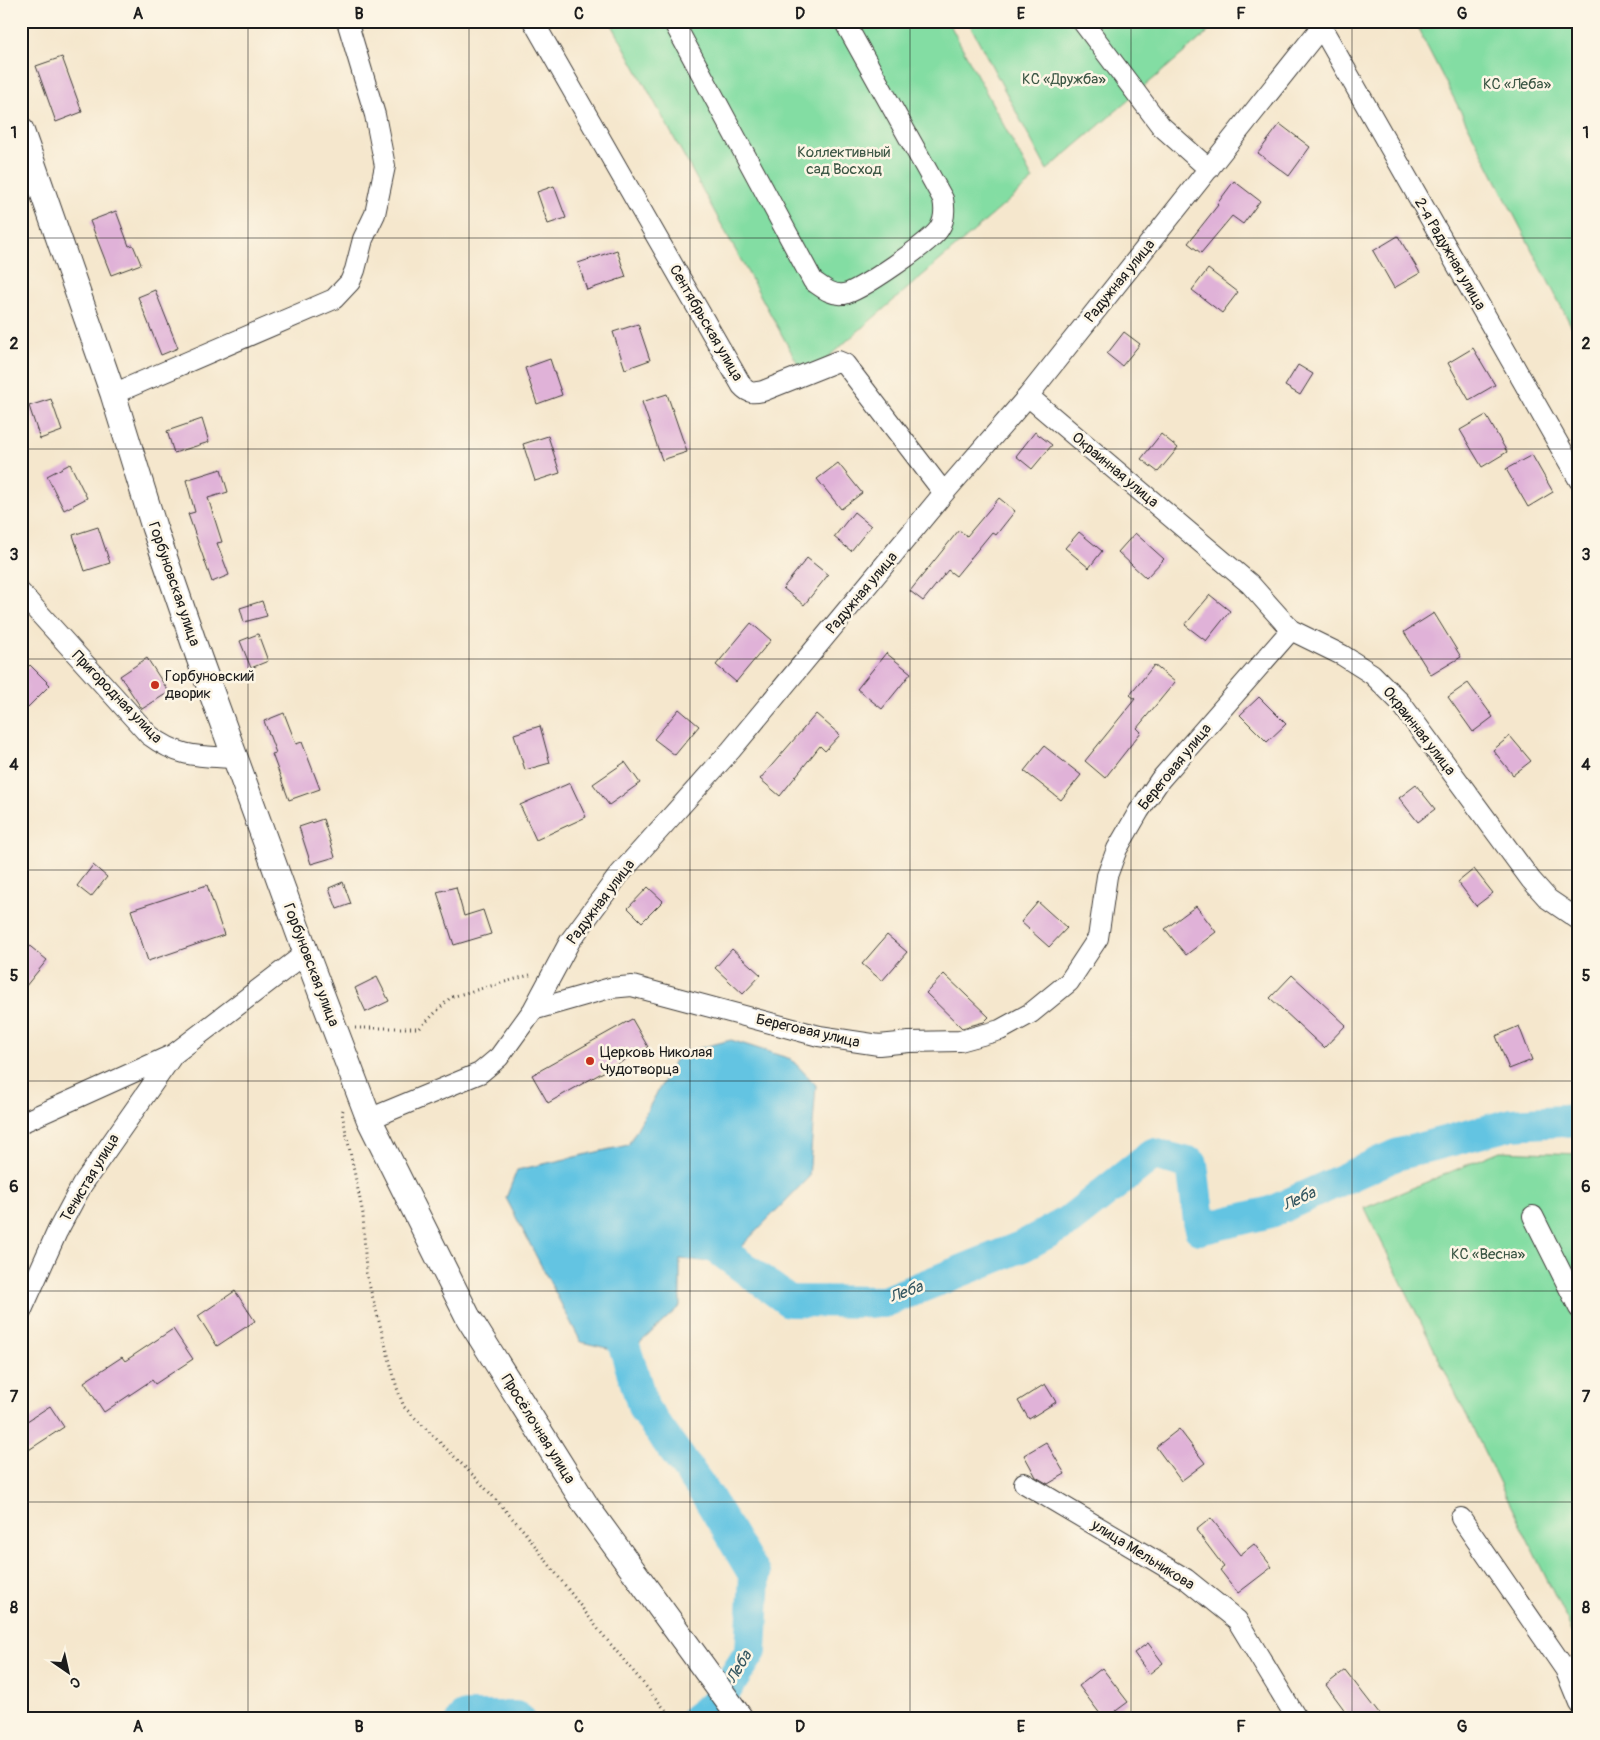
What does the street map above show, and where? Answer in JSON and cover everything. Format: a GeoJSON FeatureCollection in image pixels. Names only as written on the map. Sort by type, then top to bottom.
{"type":"FeatureCollection","features":[{"type":"Feature","properties":{"kind":"main road","name":"Горбуновская улица"},"geometry":{"type":"LineString","coordinates":[[21,130],[113,394],[154,527],[235,758],[369,1119]]}},
{"type":"Feature","properties":{"kind":"main road","name":"Просёлочная улица"},"geometry":{"type":"LineString","coordinates":[[369,1119],[468,1317],[587,1507],[742,1719]]}},
{"type":"Feature","properties":{"kind":"street"},"geometry":{"type":"LineString","coordinates":[[113,394],[334,299],[350,282],[363,239],[375,214],[385,166],[375,115],[348,21]]}},
{"type":"Feature","properties":{"kind":"street","name":"Сентябрьская улица"},"geometry":{"type":"LineString","coordinates":[[533,21],[746,391],[752,393],[763,391],[838,361],[845,364],[944,493]]}},
{"type":"Feature","properties":{"kind":"street"},"geometry":{"type":"LineString","coordinates":[[673,21],[813,281],[828,292],[844,294],[859,288],[929,240],[940,228],[945,211],[943,199],[844,21]]}},
{"type":"Feature","properties":{"kind":"street"},"geometry":{"type":"LineString","coordinates":[[1082,21],[1161,126],[1209,169]]}},
{"type":"Feature","properties":{"kind":"street","name":"Радужная улица"},"geometry":{"type":"LineString","coordinates":[[369,1119],[480,1073],[499,1057],[533,1010],[570,941],[618,876],[731,750],[944,493],[1028,396],[1209,169],[1322,23]]}},
{"type":"Feature","properties":{"kind":"street","name":"2-я Радужная улица"},"geometry":{"type":"LineString","coordinates":[[1322,23],[1579,480]]}},
{"type":"Feature","properties":{"kind":"street","name":"Окраинная улица"},"geometry":{"type":"LineString","coordinates":[[1028,396],[1250,584],[1291,630],[1342,655],[1372,674],[1388,689],[1400,702],[1531,880],[1548,898],[1579,920]]}},
{"type":"Feature","properties":{"kind":"street","name":"Пригородная улица"},"geometry":{"type":"LineString","coordinates":[[21,594],[149,735],[164,746],[186,755],[235,758]]}},
{"type":"Feature","properties":{"kind":"street","name":"Береговая улица"},"geometry":{"type":"LineString","coordinates":[[533,1010],[610,988],[632,986],[819,1036],[880,1046],[909,1042],[960,1041],[1000,1030],[1031,1013],[1069,982],[1098,938],[1107,876],[1117,849],[1139,811],[1160,780],[1291,630]]}},
{"type":"Feature","properties":{"kind":"street"},"geometry":{"type":"LineString","coordinates":[[21,1123],[174,1054],[306,953]]}},
{"type":"Feature","properties":{"kind":"street","name":"Тенистая улица"},"geometry":{"type":"LineString","coordinates":[[21,1312],[57,1232],[82,1185],[174,1054]]}},
{"type":"Feature","properties":{"kind":"street"},"geometry":{"type":"LineString","coordinates":[[1533,1216],[1579,1308]]}},
{"type":"Feature","properties":{"kind":"street","name":"улица Мельникова"},"geometry":{"type":"LineString","coordinates":[[1024,1483],[1186,1579],[1237,1620],[1297,1719]]}},
{"type":"Feature","properties":{"kind":"street"},"geometry":{"type":"LineString","coordinates":[[1461,1518],[1565,1669],[1579,1703]]}},
{"type":"Feature","properties":{"kind":"path"},"geometry":{"type":"LineString","coordinates":[[334,1028],[420,1028],[451,997],[555,968]]}},
{"type":"Feature","properties":{"kind":"path"},"geometry":{"type":"LineString","coordinates":[[345,1106],[342,1113],[363,1214],[366,1273],[404,1407],[478,1480],[523,1530],[598,1629],[673,1719]]}},
{"type":"Feature","properties":{"kind":"green space","name":"Коллективный сад Восход"},"geometry":{"type":"Polygon","coordinates":[[[610,21],[948,21],[1033,180],[805,377],[610,21]]]}},
{"type":"Feature","properties":{"kind":"green space","name":"КС «Дружба»"},"geometry":{"type":"Polygon","coordinates":[[[968,21],[1221,21],[1047,170],[968,21]]]}},
{"type":"Feature","properties":{"kind":"green space","name":"КС «Леба»"},"geometry":{"type":"Polygon","coordinates":[[[1414,21],[1579,21],[1579,341],[1414,21]]]}},
{"type":"Feature","properties":{"kind":"green space","name":"КС «Весна»"},"geometry":{"type":"Polygon","coordinates":[[[1500,1151],[1579,1154],[1579,1645],[1365,1208],[1500,1151]]]}},
{"type":"Feature","properties":{"kind":"water"},"geometry":{"type":"Polygon","coordinates":[[[731,1040],[791,1059],[816,1085],[809,1177],[725,1263],[680,1259],[680,1306],[629,1353],[581,1342],[506,1198],[517,1170],[628,1145],[679,1053],[731,1040]]]}},
{"type":"Feature","properties":{"kind":"building"},"geometry":{"type":"Polygon","coordinates":[[[62,57],[82,112],[56,122],[36,66],[62,57]]]}},
{"type":"Feature","properties":{"kind":"building"},"geometry":{"type":"Polygon","coordinates":[[[1280,124],[1310,147],[1289,176],[1258,153],[1280,124]]]}},
{"type":"Feature","properties":{"kind":"building"},"geometry":{"type":"Polygon","coordinates":[[[1234,181],[1260,201],[1243,224],[1232,216],[1201,253],[1188,243],[1234,181]]]}},
{"type":"Feature","properties":{"kind":"building"},"geometry":{"type":"Polygon","coordinates":[[[554,186],[566,218],[548,224],[537,192],[554,186]]]}},
{"type":"Feature","properties":{"kind":"building"},"geometry":{"type":"Polygon","coordinates":[[[116,211],[129,246],[133,245],[141,264],[111,275],[90,221],[116,211]]]}},
{"type":"Feature","properties":{"kind":"building"},"geometry":{"type":"Polygon","coordinates":[[[1398,236],[1420,273],[1394,288],[1373,251],[1398,236]]]}},
{"type":"Feature","properties":{"kind":"building"},"geometry":{"type":"Polygon","coordinates":[[[617,250],[626,277],[587,290],[578,263],[617,250]]]}},
{"type":"Feature","properties":{"kind":"building"},"geometry":{"type":"Polygon","coordinates":[[[1208,269],[1238,292],[1222,313],[1192,290],[1208,269]]]}},
{"type":"Feature","properties":{"kind":"building"},"geometry":{"type":"Polygon","coordinates":[[[155,290],[178,348],[161,355],[138,297],[155,290]]]}},
{"type":"Feature","properties":{"kind":"building"},"geometry":{"type":"Polygon","coordinates":[[[638,324],[650,360],[625,369],[613,332],[638,324]]]}},
{"type":"Feature","properties":{"kind":"building"},"geometry":{"type":"Polygon","coordinates":[[[1124,332],[1140,344],[1122,366],[1107,354],[1124,332]]]}},
{"type":"Feature","properties":{"kind":"building"},"geometry":{"type":"Polygon","coordinates":[[[1473,348],[1495,385],[1469,400],[1448,363],[1473,348]]]}},
{"type":"Feature","properties":{"kind":"building"},"geometry":{"type":"Polygon","coordinates":[[[550,359],[562,395],[537,404],[525,368],[550,359]]]}},
{"type":"Feature","properties":{"kind":"building"},"geometry":{"type":"Polygon","coordinates":[[[1298,365],[1313,374],[1300,395],[1285,386],[1298,365]]]}},
{"type":"Feature","properties":{"kind":"building"},"geometry":{"type":"Polygon","coordinates":[[[667,394],[687,452],[662,460],[642,402],[667,394]]]}},
{"type":"Feature","properties":{"kind":"building"},"geometry":{"type":"Polygon","coordinates":[[[51,399],[62,431],[40,439],[29,406],[51,399]]]}},
{"type":"Feature","properties":{"kind":"building"},"geometry":{"type":"Polygon","coordinates":[[[1486,415],[1507,452],[1482,467],[1460,430],[1486,415]]]}},
{"type":"Feature","properties":{"kind":"building"},"geometry":{"type":"Polygon","coordinates":[[[202,419],[209,442],[174,453],[167,431],[202,419]]]}},
{"type":"Feature","properties":{"kind":"building"},"geometry":{"type":"Polygon","coordinates":[[[1035,432],[1052,445],[1032,469],[1016,456],[1035,432]]]}},
{"type":"Feature","properties":{"kind":"building"},"geometry":{"type":"Polygon","coordinates":[[[1161,434],[1178,448],[1158,472],[1141,459],[1161,434]]]}},
{"type":"Feature","properties":{"kind":"building"},"geometry":{"type":"Polygon","coordinates":[[[548,436],[560,473],[535,481],[523,444],[548,436]]]}},
{"type":"Feature","properties":{"kind":"building"},"geometry":{"type":"Polygon","coordinates":[[[1532,455],[1553,492],[1528,507],[1506,469],[1532,455]]]}},
{"type":"Feature","properties":{"kind":"building"},"geometry":{"type":"Polygon","coordinates":[[[838,463],[862,493],[841,509],[817,479],[838,463]]]}},
{"type":"Feature","properties":{"kind":"building"},"geometry":{"type":"Polygon","coordinates":[[[70,464],[87,498],[64,510],[47,476],[70,464]]]}},
{"type":"Feature","properties":{"kind":"building"},"geometry":{"type":"Polygon","coordinates":[[[221,469],[228,492],[208,498],[222,542],[217,543],[229,575],[212,582],[188,514],[195,512],[186,480],[221,469]]]}},
{"type":"Feature","properties":{"kind":"building"},"geometry":{"type":"Polygon","coordinates":[[[999,498],[1015,511],[996,535],[992,532],[956,576],[948,570],[923,601],[910,591],[959,530],[967,536],[999,498]]]}},
{"type":"Feature","properties":{"kind":"building"},"geometry":{"type":"Polygon","coordinates":[[[854,512],[871,526],[851,551],[834,537],[854,512]]]}},
{"type":"Feature","properties":{"kind":"building"},"geometry":{"type":"Polygon","coordinates":[[[98,527],[110,563],[85,571],[73,535],[98,527]]]}},
{"type":"Feature","properties":{"kind":"building"},"geometry":{"type":"Polygon","coordinates":[[[1079,532],[1102,551],[1089,568],[1065,548],[1079,532]]]}},
{"type":"Feature","properties":{"kind":"building"},"geometry":{"type":"Polygon","coordinates":[[[1135,533],[1164,559],[1146,578],[1118,552],[1135,533]]]}},
{"type":"Feature","properties":{"kind":"building"},"geometry":{"type":"Polygon","coordinates":[[[807,558],[828,575],[804,605],[783,588],[807,558]]]}},
{"type":"Feature","properties":{"kind":"building"},"geometry":{"type":"Polygon","coordinates":[[[1210,595],[1230,611],[1206,641],[1185,625],[1210,595]]]}},
{"type":"Feature","properties":{"kind":"building"},"geometry":{"type":"Polygon","coordinates":[[[262,601],[267,616],[244,622],[240,608],[262,601]]]}},
{"type":"Feature","properties":{"kind":"building"},"geometry":{"type":"Polygon","coordinates":[[[1434,613],[1461,657],[1431,675],[1404,632],[1434,613]]]}},
{"type":"Feature","properties":{"kind":"building"},"geometry":{"type":"Polygon","coordinates":[[[751,623],[771,640],[736,682],[716,665],[751,623]]]}},
{"type":"Feature","properties":{"kind":"building"},"geometry":{"type":"Polygon","coordinates":[[[258,634],[268,661],[251,668],[240,641],[258,634]]]}},
{"type":"Feature","properties":{"kind":"building"},"geometry":{"type":"Polygon","coordinates":[[[886,653],[911,673],[882,709],[857,689],[886,653]]]}},
{"type":"Feature","properties":{"kind":"building"},"geometry":{"type":"Polygon","coordinates":[[[147,658],[169,692],[142,709],[120,676],[147,658]]]}},
{"type":"Feature","properties":{"kind":"building"},"geometry":{"type":"Polygon","coordinates":[[[30,665],[50,685],[21,714],[21,674],[30,665]]]}},
{"type":"Feature","properties":{"kind":"building"},"geometry":{"type":"Polygon","coordinates":[[[1154,665],[1175,682],[1137,728],[1141,732],[1105,778],[1085,761],[1135,699],[1130,695],[1154,665]]]}},
{"type":"Feature","properties":{"kind":"building"},"geometry":{"type":"Polygon","coordinates":[[[1468,683],[1493,717],[1473,732],[1448,697],[1468,683]]]}},
{"type":"Feature","properties":{"kind":"building"},"geometry":{"type":"Polygon","coordinates":[[[1259,697],[1286,724],[1267,742],[1240,715],[1259,697]]]}},
{"type":"Feature","properties":{"kind":"building"},"geometry":{"type":"Polygon","coordinates":[[[679,709],[699,726],[675,755],[654,739],[679,709]]]}},
{"type":"Feature","properties":{"kind":"building"},"geometry":{"type":"Polygon","coordinates":[[[284,713],[296,744],[302,742],[320,789],[289,800],[272,754],[276,753],[264,721],[284,713]]]}},
{"type":"Feature","properties":{"kind":"building"},"geometry":{"type":"Polygon","coordinates":[[[816,714],[840,735],[825,751],[820,746],[780,796],[760,779],[816,714]]]}},
{"type":"Feature","properties":{"kind":"building"},"geometry":{"type":"Polygon","coordinates":[[[540,726],[550,763],[525,770],[514,734],[540,726]]]}},
{"type":"Feature","properties":{"kind":"building"},"geometry":{"type":"Polygon","coordinates":[[[1510,736],[1531,761],[1513,775],[1493,750],[1510,736]]]}},
{"type":"Feature","properties":{"kind":"building"},"geometry":{"type":"Polygon","coordinates":[[[1044,746],[1081,775],[1061,800],[1024,771],[1044,746]]]}},
{"type":"Feature","properties":{"kind":"building"},"geometry":{"type":"Polygon","coordinates":[[[625,762],[640,783],[609,805],[593,784],[625,762]]]}},
{"type":"Feature","properties":{"kind":"building"},"geometry":{"type":"Polygon","coordinates":[[[570,783],[586,817],[536,840],[520,805],[570,783]]]}},
{"type":"Feature","properties":{"kind":"building"},"geometry":{"type":"Polygon","coordinates":[[[1416,785],[1435,809],[1418,822],[1399,798],[1416,785]]]}},
{"type":"Feature","properties":{"kind":"building"},"geometry":{"type":"Polygon","coordinates":[[[323,819],[335,857],[311,864],[299,827],[323,819]]]}},
{"type":"Feature","properties":{"kind":"building"},"geometry":{"type":"Polygon","coordinates":[[[93,865],[107,877],[91,897],[77,886],[93,865]]]}},
{"type":"Feature","properties":{"kind":"building"},"geometry":{"type":"Polygon","coordinates":[[[1474,869],[1493,893],[1476,906],[1458,882],[1474,869]]]}},
{"type":"Feature","properties":{"kind":"building"},"geometry":{"type":"Polygon","coordinates":[[[343,882],[351,904],[337,909],[329,888],[343,882]]]}},
{"type":"Feature","properties":{"kind":"building"},"geometry":{"type":"Polygon","coordinates":[[[207,885],[224,935],[148,961],[131,910],[207,885]]]}},
{"type":"Feature","properties":{"kind":"building"},"geometry":{"type":"Polygon","coordinates":[[[456,887],[464,916],[483,910],[491,934],[454,945],[437,892],[456,887]]]}},
{"type":"Feature","properties":{"kind":"building"},"geometry":{"type":"Polygon","coordinates":[[[648,887],[663,901],[642,922],[628,908],[648,887]]]}},
{"type":"Feature","properties":{"kind":"building"},"geometry":{"type":"Polygon","coordinates":[[[1038,902],[1067,928],[1049,947],[1021,922],[1038,902]]]}},
{"type":"Feature","properties":{"kind":"building"},"geometry":{"type":"Polygon","coordinates":[[[1196,906],[1216,932],[1186,955],[1165,929],[1196,906]]]}},
{"type":"Feature","properties":{"kind":"building"},"geometry":{"type":"Polygon","coordinates":[[[887,935],[907,952],[882,981],[862,964],[887,935]]]}},
{"type":"Feature","properties":{"kind":"building"},"geometry":{"type":"Polygon","coordinates":[[[21,939],[47,960],[21,992],[21,939]]]}},
{"type":"Feature","properties":{"kind":"building"},"geometry":{"type":"Polygon","coordinates":[[[732,949],[761,975],[743,994],[715,968],[732,949]]]}},
{"type":"Feature","properties":{"kind":"building"},"geometry":{"type":"Polygon","coordinates":[[[944,974],[989,1017],[984,1022],[962,1028],[926,993],[944,974]]]}},
{"type":"Feature","properties":{"kind":"building"},"geometry":{"type":"Polygon","coordinates":[[[1292,975],[1346,1025],[1324,1048],[1270,998],[1292,975]]]}},
{"type":"Feature","properties":{"kind":"building"},"geometry":{"type":"Polygon","coordinates":[[[377,977],[389,1001],[366,1012],[355,988],[377,977]]]}},
{"type":"Feature","properties":{"kind":"building","name":"Церковь Николая Чудотворца"},"geometry":{"type":"Polygon","coordinates":[[[632,1019],[648,1047],[548,1103],[532,1075],[632,1019]]]}},
{"type":"Feature","properties":{"kind":"building"},"geometry":{"type":"Polygon","coordinates":[[[1519,1026],[1532,1060],[1509,1069],[1496,1036],[1519,1026]]]}},
{"type":"Feature","properties":{"kind":"building"},"geometry":{"type":"Polygon","coordinates":[[[235,1291],[255,1321],[217,1346],[198,1316],[235,1291]]]}},
{"type":"Feature","properties":{"kind":"building"},"geometry":{"type":"Polygon","coordinates":[[[173,1329],[193,1359],[155,1384],[152,1380],[104,1412],[84,1382],[122,1357],[125,1361],[173,1329]]]}},
{"type":"Feature","properties":{"kind":"building"},"geometry":{"type":"Polygon","coordinates":[[[1045,1384],[1056,1402],[1029,1419],[1018,1401],[1045,1384]]]}},
{"type":"Feature","properties":{"kind":"building"},"geometry":{"type":"Polygon","coordinates":[[[50,1406],[64,1427],[21,1455],[21,1425],[50,1406]]]}},
{"type":"Feature","properties":{"kind":"building"},"geometry":{"type":"Polygon","coordinates":[[[1179,1429],[1205,1463],[1181,1481],[1156,1447],[1179,1429]]]}},
{"type":"Feature","properties":{"kind":"building"},"geometry":{"type":"Polygon","coordinates":[[[1046,1442],[1065,1474],[1048,1484],[1036,1477],[1024,1455],[1046,1442]]]}},
{"type":"Feature","properties":{"kind":"building"},"geometry":{"type":"Polygon","coordinates":[[[1211,1518],[1240,1555],[1254,1544],[1272,1567],[1238,1593],[1220,1570],[1224,1567],[1196,1530],[1211,1518]]]}},
{"type":"Feature","properties":{"kind":"building"},"geometry":{"type":"Polygon","coordinates":[[[1148,1643],[1163,1663],[1149,1674],[1134,1653],[1148,1643]]]}},
{"type":"Feature","properties":{"kind":"building"},"geometry":{"type":"Polygon","coordinates":[[[1102,1668],[1128,1702],[1105,1719],[1079,1686],[1102,1668]]]}},
{"type":"Feature","properties":{"kind":"building"},"geometry":{"type":"Polygon","coordinates":[[[1345,1670],[1383,1719],[1351,1719],[1326,1685],[1345,1670]]]}},
{"type":"Feature","properties":{"kind":"waterway","name":"Леба"},"geometry":{"type":"LineString","coordinates":[[690,1244],[714,1246],[789,1301],[884,1302],[1023,1246],[1069,1221],[1153,1154],[1192,1164],[1200,1229],[1271,1212],[1396,1155],[1512,1124],[1579,1120]]}},
{"type":"Feature","properties":{"kind":"waterway","name":"Леба"},"geometry":{"type":"LineString","coordinates":[[625,1309],[623,1342],[644,1409],[708,1497],[755,1576],[751,1651],[718,1702],[696,1719]]}},
{"type":"Feature","properties":{"kind":"waterway","name":"Леба"},"geometry":{"type":"LineString","coordinates":[[462,1719],[465,1717],[516,1717],[519,1719]]}},
{"type":"Feature","properties":{"kind":"place","name":"Горбуновский дворик"},"geometry":{"type":"Point","coordinates":[155,685]}},
{"type":"Feature","properties":{"kind":"place","name":"Церковь Николая Чудотворца"},"geometry":{"type":"Point","coordinates":[590,1061]}}]}
